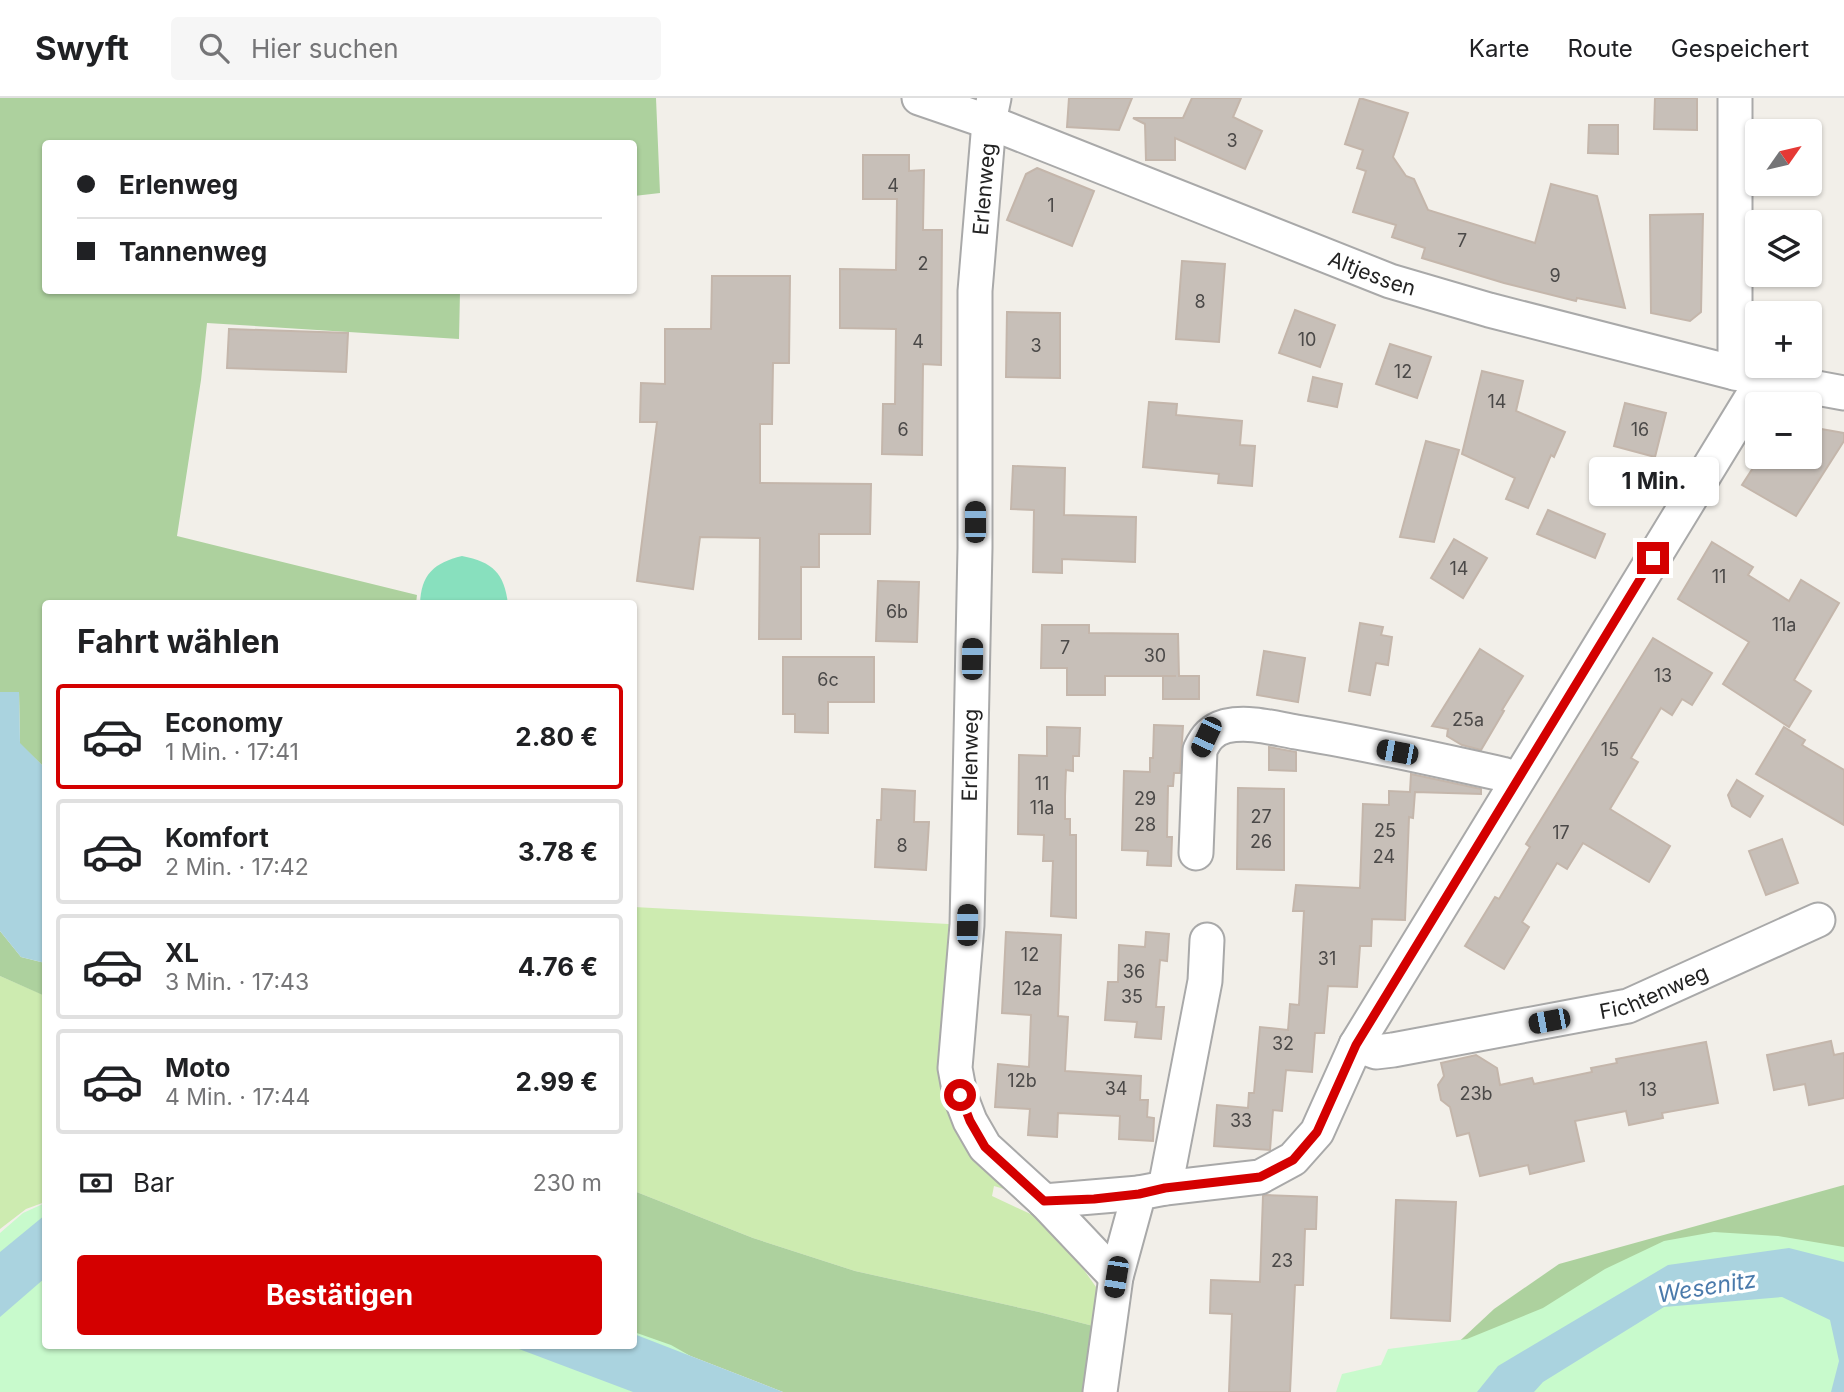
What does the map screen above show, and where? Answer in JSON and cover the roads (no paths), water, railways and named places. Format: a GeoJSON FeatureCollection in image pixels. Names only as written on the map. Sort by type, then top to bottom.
{"type":"FeatureCollection","features":[{"type":"Feature","properties":{"kind":"street","name":"Altjessen"},"geometry":{"type":"LineString","coordinates":[[919,98],[992,110],[1390,281],[1489,310],[1745,375]]}},
{"type":"Feature","properties":{"kind":"street"},"geometry":{"type":"LineString","coordinates":[[1735,98],[1745,301]]}},
{"type":"Feature","properties":{"kind":"street","name":"Erlenweg"},"geometry":{"type":"LineString","coordinates":[[992,110],[975,291],[974,562],[967,925],[955,1068],[960,1095],[970,1121],[985,1147],[1044,1201],[1116,1277]]}},
{"type":"Feature","properties":{"kind":"street"},"geometry":{"type":"LineString","coordinates":[[1044,1201],[1260,1177],[1293,1160],[1317,1132],[1356,1045],[1518,779],[1748,378]]}},
{"type":"Feature","properties":{"kind":"street","name":"Altjessen"},"geometry":{"type":"LineString","coordinates":[[1760,378],[1844,393]]}},
{"type":"Feature","properties":{"kind":"street"},"geometry":{"type":"LineString","coordinates":[[1196,853],[1200,750],[1206,737],[1228,726],[1246,724],[1319,736],[1518,779]]}},
{"type":"Feature","properties":{"kind":"street","name":"Fichtenweg"},"geometry":{"type":"LineString","coordinates":[[1356,1045],[1377,1052],[1393,1050],[1628,1006],[1818,920]]}},
{"type":"Feature","properties":{"kind":"street"},"geometry":{"type":"LineString","coordinates":[[1100,1392],[1116,1277],[1152,1191],[1205,981],[1207,940]]}},
{"type":"Feature","properties":{"kind":"water"},"geometry":{"type":"Polygon","coordinates":[[[0,692],[19,692],[20,743],[42,765],[42,962],[21,957],[0,931],[0,692]]]}},
{"type":"Feature","properties":{"kind":"water"},"geometry":{"type":"Polygon","coordinates":[[[42,1217],[42,1281],[0,1317],[0,1252],[42,1217]]]}},
{"type":"Feature","properties":{"kind":"water","name":"Wesenitz"},"geometry":{"type":"Polygon","coordinates":[[[1789,1248],[1844,1262],[1844,1392],[1831,1392],[1839,1361],[1830,1320],[1782,1297],[1664,1307],[1543,1382],[1534,1392],[1477,1392],[1498,1366],[1668,1265],[1789,1248]]]}},
{"type":"Feature","properties":{"kind":"water"},"geometry":{"type":"Polygon","coordinates":[[[637,1335],[783,1392],[633,1392],[519,1349],[637,1349],[637,1335]]]}}]}
